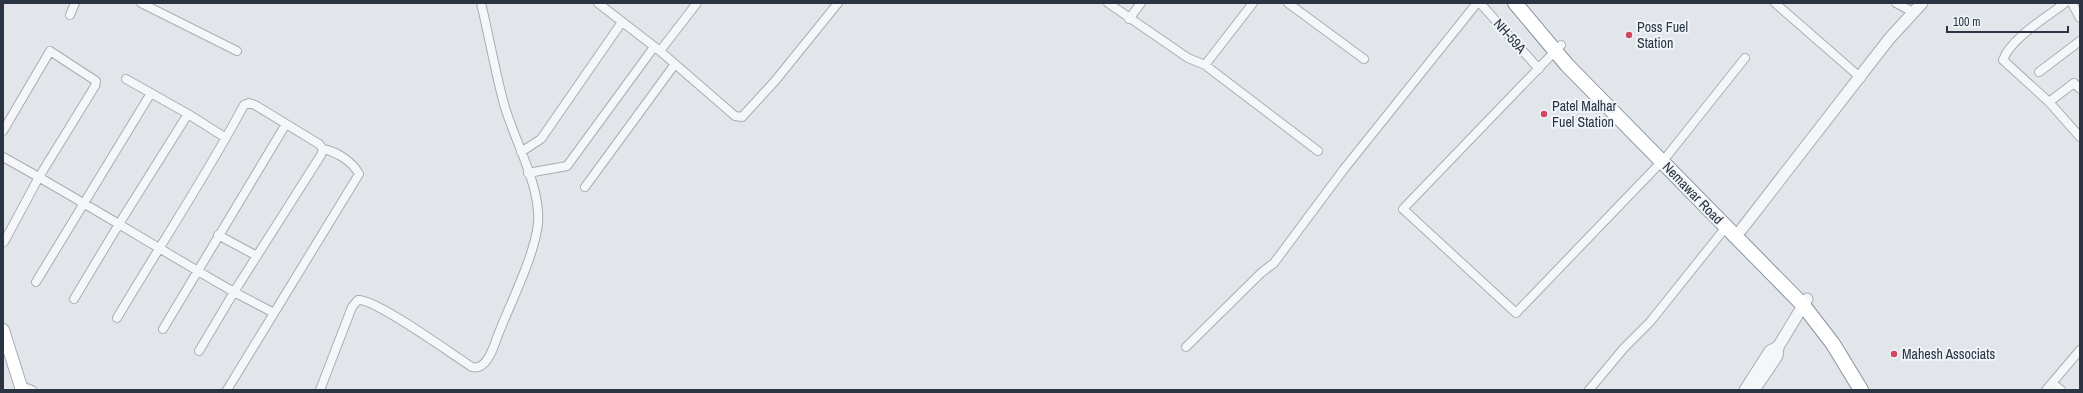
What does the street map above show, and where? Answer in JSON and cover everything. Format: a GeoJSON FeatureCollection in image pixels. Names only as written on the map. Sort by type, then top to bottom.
{"type":"FeatureCollection","features":[{"type":"Feature","properties":{"kind":"highway","name":"Nemawar Road"},"geometry":{"type":"LineString","coordinates":[[1515,3],[1664,159],[1726,227],[1831,328],[1871,390]]}},
{"type":"Feature","properties":{"kind":"highway","name":"Nemawar Road"},"geometry":{"type":"LineString","coordinates":[[1527,3],[1559,49]]}},
{"type":"Feature","properties":{"kind":"highway","name":"Nemawar Road"},"geometry":{"type":"LineString","coordinates":[[1664,159],[1741,230],[1805,302],[1861,390]]}},
{"type":"Feature","properties":{"kind":"main road"},"geometry":{"type":"LineString","coordinates":[[3,330],[25,389]]}},
{"type":"Feature","properties":{"kind":"street"},"geometry":{"type":"LineString","coordinates":[[70,15],[75,3]]}},
{"type":"Feature","properties":{"kind":"street"},"geometry":{"type":"LineString","coordinates":[[141,3],[237,51]]}},
{"type":"Feature","properties":{"kind":"street"},"geometry":{"type":"LineString","coordinates":[[320,390],[352,307],[358,300],[361,300],[409,324],[472,367],[484,364],[495,344],[524,271],[538,224],[537,201],[504,104],[481,3]]}},
{"type":"Feature","properties":{"kind":"street"},"geometry":{"type":"LineString","coordinates":[[598,3],[657,49],[735,116],[742,117],[775,81],[838,3]]}},
{"type":"Feature","properties":{"kind":"street"},"geometry":{"type":"LineString","coordinates":[[528,173],[567,166],[657,49],[697,3]]}},
{"type":"Feature","properties":{"kind":"street"},"geometry":{"type":"LineString","coordinates":[[1108,3],[1129,19],[1188,58],[1205,65],[1318,151]]}},
{"type":"Feature","properties":{"kind":"street"},"geometry":{"type":"LineString","coordinates":[[1129,19],[1141,3]]}},
{"type":"Feature","properties":{"kind":"street"},"geometry":{"type":"LineString","coordinates":[[1205,65],[1253,3]]}},
{"type":"Feature","properties":{"kind":"street"},"geometry":{"type":"LineString","coordinates":[[1288,3],[1364,59]]}},
{"type":"Feature","properties":{"kind":"street"},"geometry":{"type":"LineString","coordinates":[[1186,347],[1261,273],[1274,263],[1344,169],[1478,3]]}},
{"type":"Feature","properties":{"kind":"street","name":"NH-59A"},"geometry":{"type":"LineString","coordinates":[[1478,3],[1539,69]]}},
{"type":"Feature","properties":{"kind":"street"},"geometry":{"type":"LineString","coordinates":[[1775,3],[1861,78]]}},
{"type":"Feature","properties":{"kind":"street"},"geometry":{"type":"LineString","coordinates":[[1896,3],[1913,12]]}},
{"type":"Feature","properties":{"kind":"street"},"geometry":{"type":"LineString","coordinates":[[1741,230],[1861,78],[1889,39],[1922,3]]}},
{"type":"Feature","properties":{"kind":"street"},"geometry":{"type":"LineString","coordinates":[[2065,3],[2026,33],[2011,48],[2003,60],[2048,102],[2080,137]]}},
{"type":"Feature","properties":{"kind":"street"},"geometry":{"type":"LineString","coordinates":[[2072,3],[2080,18]]}},
{"type":"Feature","properties":{"kind":"street"},"geometry":{"type":"LineString","coordinates":[[521,152],[541,139],[622,22]]}},
{"type":"Feature","properties":{"kind":"street"},"geometry":{"type":"LineString","coordinates":[[2039,72],[2080,41]]}},
{"type":"Feature","properties":{"kind":"street"},"geometry":{"type":"LineString","coordinates":[[1559,49],[1403,209],[1516,313],[1664,159],[1745,58]]}},
{"type":"Feature","properties":{"kind":"street"},"geometry":{"type":"LineString","coordinates":[[3,131],[50,51],[93,78],[96,82],[4,242]]}},
{"type":"Feature","properties":{"kind":"street"},"geometry":{"type":"LineString","coordinates":[[585,187],[675,64]]}},
{"type":"Feature","properties":{"kind":"street"},"geometry":{"type":"LineString","coordinates":[[126,79],[188,114],[226,138]]}},
{"type":"Feature","properties":{"kind":"street"},"geometry":{"type":"LineString","coordinates":[[2048,102],[2078,84]]}},
{"type":"Feature","properties":{"kind":"street"},"geometry":{"type":"LineString","coordinates":[[36,282],[151,93]]}},
{"type":"Feature","properties":{"kind":"street"},"geometry":{"type":"LineString","coordinates":[[117,318],[226,138],[244,105],[249,103],[319,144],[323,149],[333,151],[355,167],[359,174],[227,390]]}},
{"type":"Feature","properties":{"kind":"street"},"geometry":{"type":"LineString","coordinates":[[74,299],[118,224],[188,114]]}},
{"type":"Feature","properties":{"kind":"street"},"geometry":{"type":"LineString","coordinates":[[163,329],[218,235],[286,124]]}},
{"type":"Feature","properties":{"kind":"street"},"geometry":{"type":"LineString","coordinates":[[199,351],[234,292],[321,155],[323,149]]}},
{"type":"Feature","properties":{"kind":"street"},"geometry":{"type":"LineString","coordinates":[[3,157],[85,203],[197,271],[274,314]]}},
{"type":"Feature","properties":{"kind":"street"},"geometry":{"type":"LineString","coordinates":[[1589,390],[1624,348],[1654,317],[1726,227]]}},
{"type":"Feature","properties":{"kind":"street"},"geometry":{"type":"LineString","coordinates":[[218,235],[257,256]]}},
{"type":"Feature","properties":{"kind":"street"},"geometry":{"type":"LineString","coordinates":[[1754,390],[1777,356],[1778,347],[1805,302]]}},
{"type":"Feature","properties":{"kind":"street"},"geometry":{"type":"LineString","coordinates":[[1745,390],[1770,351],[1778,347]]}},
{"type":"Feature","properties":{"kind":"street"},"geometry":{"type":"LineString","coordinates":[[2046,390],[2080,350]]}},
{"type":"Feature","properties":{"kind":"street"},"geometry":{"type":"LineString","coordinates":[[2052,383],[2061,390]]}},
{"type":"Feature","properties":{"kind":"place","name":"Poss Fuel Station"},"geometry":{"type":"Point","coordinates":[1629,35]}},
{"type":"Feature","properties":{"kind":"place","name":"Patel Malhar Fuel Station"},"geometry":{"type":"Point","coordinates":[1544,114]}},
{"type":"Feature","properties":{"kind":"place","name":"Mahesh Associats"},"geometry":{"type":"Point","coordinates":[1894,354]}}]}
